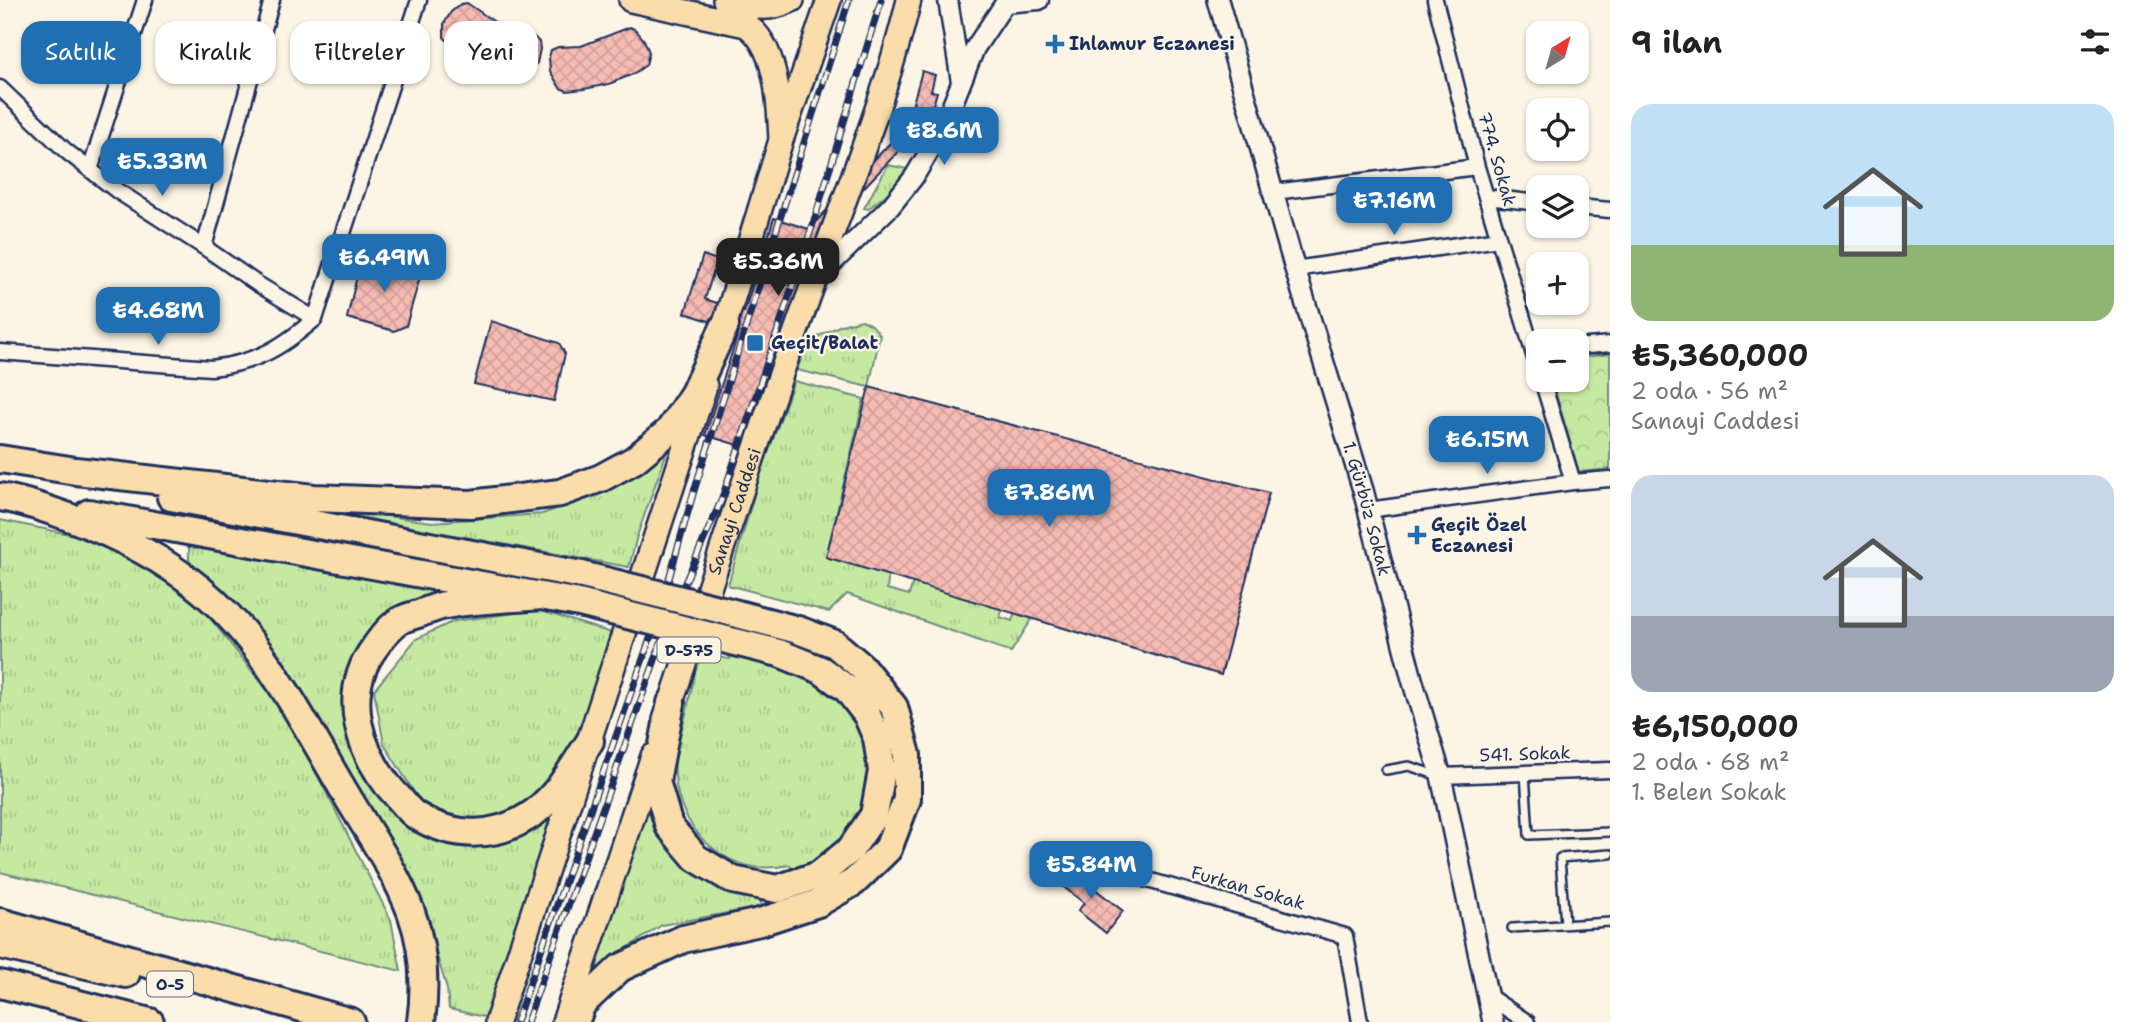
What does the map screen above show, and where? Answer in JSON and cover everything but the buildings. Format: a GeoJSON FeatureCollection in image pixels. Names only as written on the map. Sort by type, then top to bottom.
{"type":"FeatureCollection","features":[{"type":"Feature","properties":{"kind":"highway"},"geometry":{"type":"LineString","coordinates":[[0,459],[76,471],[314,498],[471,504],[560,493],[601,478],[635,460],[669,430],[694,393],[725,325]]}},
{"type":"Feature","properties":{"kind":"highway"},"geometry":{"type":"LineString","coordinates":[[0,459],[184,500],[582,575],[798,630],[835,644],[862,667],[894,707],[907,755],[907,799],[888,849],[854,882],[818,903],[760,922],[683,939],[620,968],[582,1004],[575,1022]]}},
{"type":"Feature","properties":{"kind":"highway"},"geometry":{"type":"LineString","coordinates":[[11,499],[579,603],[779,653],[821,670],[847,689],[867,715],[877,738],[883,771],[874,815],[851,849],[819,875],[777,889],[733,880],[696,858],[669,826],[656,781],[671,703]]}},
{"type":"Feature","properties":{"kind":"highway"},"geometry":{"type":"LineString","coordinates":[[11,499],[96,527],[135,545],[201,590],[229,616],[260,653],[361,820],[411,912],[420,941],[424,969],[421,1022]]}},
{"type":"Feature","properties":{"kind":"highway"},"geometry":{"type":"LineString","coordinates":[[541,596],[446,605],[400,620],[370,653],[356,694],[358,723],[366,753],[387,786],[414,814],[437,826],[463,833],[487,832],[509,828],[535,811],[559,790],[590,741]]}},
{"type":"Feature","properties":{"kind":"highway"},"geometry":{"type":"LineString","coordinates":[[0,922],[351,1022]]}},
{"type":"Feature","properties":{"kind":"highway","name":"O-5"},"geometry":{"type":"LineString","coordinates":[[0,944],[340,1022]]}},
{"type":"Feature","properties":{"kind":"highway","name":"O-5"},"geometry":{"type":"LineString","coordinates":[[0,984],[150,1022]]}},
{"type":"Feature","properties":{"kind":"main road"},"geometry":{"type":"LineString","coordinates":[[631,0],[746,25],[757,33],[779,93],[781,140]]}},
{"type":"Feature","properties":{"kind":"main road"},"geometry":{"type":"LineString","coordinates":[[725,0],[763,8],[777,7],[792,0]]}},
{"type":"Feature","properties":{"kind":"main road"},"geometry":{"type":"LineString","coordinates":[[497,1022],[725,325],[781,140],[829,0]]}},
{"type":"Feature","properties":{"kind":"main road","name":"Sanayi Caddesi"},"geometry":{"type":"LineString","coordinates":[[564,1022],[794,335],[890,70],[909,0]]}},
{"type":"Feature","properties":{"kind":"main road","name":"1. Gürbüz Sokak"},"geometry":{"type":"LineString","coordinates":[[1218,0],[1368,510],[1412,679],[1441,776],[1493,1022]]}},
{"type":"Feature","properties":{"kind":"street"},"geometry":{"type":"LineString","coordinates":[[90,170],[145,0]]}},
{"type":"Feature","properties":{"kind":"street"},"geometry":{"type":"LineString","coordinates":[[204,247],[272,0]]}},
{"type":"Feature","properties":{"kind":"street"},"geometry":{"type":"LineString","coordinates":[[0,352],[219,367],[244,362],[274,351],[291,340],[315,319],[419,0]]}},
{"type":"Feature","properties":{"kind":"street"},"geometry":{"type":"LineString","coordinates":[[948,0],[961,82]]}},
{"type":"Feature","properties":{"kind":"street"},"geometry":{"type":"LineString","coordinates":[[816,279],[891,206],[914,177],[943,128],[975,48],[1005,3],[1039,0]]}},
{"type":"Feature","properties":{"kind":"street","name":"774. Sokak"},"geometry":{"type":"LineString","coordinates":[[1435,0],[1477,167],[1528,329]]}},
{"type":"Feature","properties":{"kind":"street"},"geometry":{"type":"LineString","coordinates":[[0,88],[46,132],[116,190],[315,319]]}},
{"type":"Feature","properties":{"kind":"street"},"geometry":{"type":"LineString","coordinates":[[1274,192],[1477,167]]}},
{"type":"Feature","properties":{"kind":"street"},"geometry":{"type":"LineString","coordinates":[[1487,197],[1526,202]]}},
{"type":"Feature","properties":{"kind":"street"},"geometry":{"type":"LineString","coordinates":[[1589,207],[1610,210]]}},
{"type":"Feature","properties":{"kind":"street"},"geometry":{"type":"LineString","coordinates":[[1295,269],[1499,239]]}},
{"type":"Feature","properties":{"kind":"street"},"geometry":{"type":"LineString","coordinates":[[1589,346],[1610,344]]}},
{"type":"Feature","properties":{"kind":"street"},"geometry":{"type":"LineString","coordinates":[[1546,392],[1573,482]]}},
{"type":"Feature","properties":{"kind":"street"},"geometry":{"type":"LineString","coordinates":[[1368,510],[1610,479]]}},
{"type":"Feature","properties":{"kind":"street","name":"541. Sokak"},"geometry":{"type":"LineString","coordinates":[[1441,776],[1610,770]]}},
{"type":"Feature","properties":{"kind":"street","name":"Furkan Sokak"},"geometry":{"type":"LineString","coordinates":[[1056,854],[1345,936],[1360,1022]]}},
{"type":"Feature","properties":{"kind":"street"},"geometry":{"type":"LineString","coordinates":[[1488,996],[1527,1022]]}},
{"type":"Feature","properties":{"kind":"lane"},"geometry":{"type":"LineString","coordinates":[[1386,770],[1409,766],[1441,776]]}},
{"type":"Feature","properties":{"kind":"lane"},"geometry":{"type":"LineString","coordinates":[[1525,773],[1529,835],[1610,832]]}},
{"type":"Feature","properties":{"kind":"lane"},"geometry":{"type":"LineString","coordinates":[[1565,924],[1560,858],[1610,854]]}},
{"type":"Feature","properties":{"kind":"lane"},"geometry":{"type":"LineString","coordinates":[[1512,928],[1610,922]]}},
{"type":"Feature","properties":{"kind":"green space"},"geometry":{"type":"Polygon","coordinates":[[[888,165],[907,169],[892,190],[868,209],[864,208],[888,165]]]}},
{"type":"Feature","properties":{"kind":"green space"},"geometry":{"type":"Polygon","coordinates":[[[862,320],[872,325],[880,335],[869,387],[797,370],[807,342],[841,325],[862,320]]]}},
{"type":"Feature","properties":{"kind":"green space"},"geometry":{"type":"Polygon","coordinates":[[[1610,354],[1610,469],[1579,472],[1556,392],[1589,392],[1589,357],[1610,354]]]}},
{"type":"Feature","properties":{"kind":"green space"},"geometry":{"type":"Polygon","coordinates":[[[794,381],[864,399],[826,557],[889,573],[887,589],[909,595],[914,579],[1004,604],[1000,617],[1012,621],[1017,607],[1032,619],[1011,652],[847,594],[829,612],[728,585],[760,475],[794,381]]]}},
{"type":"Feature","properties":{"kind":"green space"},"geometry":{"type":"Polygon","coordinates":[[[669,446],[637,536],[629,567],[303,505],[432,522],[542,514],[600,494],[669,446]]]}},
{"type":"Feature","properties":{"kind":"green space"},"geometry":{"type":"Polygon","coordinates":[[[0,520],[118,544],[179,579],[287,715],[391,920],[401,971],[0,872],[0,520]]]}},
{"type":"Feature","properties":{"kind":"green space"},"geometry":{"type":"Polygon","coordinates":[[[189,545],[448,592],[381,624],[360,754],[406,826],[452,839],[507,836],[586,775],[497,1020],[449,1009],[447,989],[414,881],[301,690],[274,650],[189,561],[189,545]]]}},
{"type":"Feature","properties":{"kind":"green space"},"geometry":{"type":"Polygon","coordinates":[[[538,610],[621,636],[582,731],[549,778],[500,826],[461,819],[424,808],[384,744],[374,690],[416,639],[454,621],[538,610]]]}},
{"type":"Feature","properties":{"kind":"green space"},"geometry":{"type":"Polygon","coordinates":[[[732,652],[804,670],[831,685],[856,715],[871,754],[869,788],[860,817],[838,845],[815,864],[792,870],[790,865],[768,868],[738,863],[719,853],[701,837],[681,805],[675,781],[675,755],[699,655],[730,659],[732,652]]]}},
{"type":"Feature","properties":{"kind":"green space"},"geometry":{"type":"Polygon","coordinates":[[[652,795],[661,826],[763,893],[760,907],[662,925],[591,972],[652,795]]]}},
{"type":"Feature","properties":{"kind":"railway"},"geometry":{"type":"LineString","coordinates":[[516,1022],[660,610],[694,491],[849,0]]}},
{"type":"Feature","properties":{"kind":"railway"},"geometry":{"type":"LineString","coordinates":[[527,1022],[672,612],[721,501],[814,221],[881,0]]}},
{"type":"Feature","properties":{"kind":"place","name":"Ihlamur Eczanesi"},"geometry":{"type":"Point","coordinates":[1055,44]}},
{"type":"Feature","properties":{"kind":"place","name":"Geçit/Balat"},"geometry":{"type":"Point","coordinates":[755,343]}},
{"type":"Feature","properties":{"kind":"place","name":"Geçit Özel Eczanesi"},"geometry":{"type":"Point","coordinates":[1417,535]}}]}
